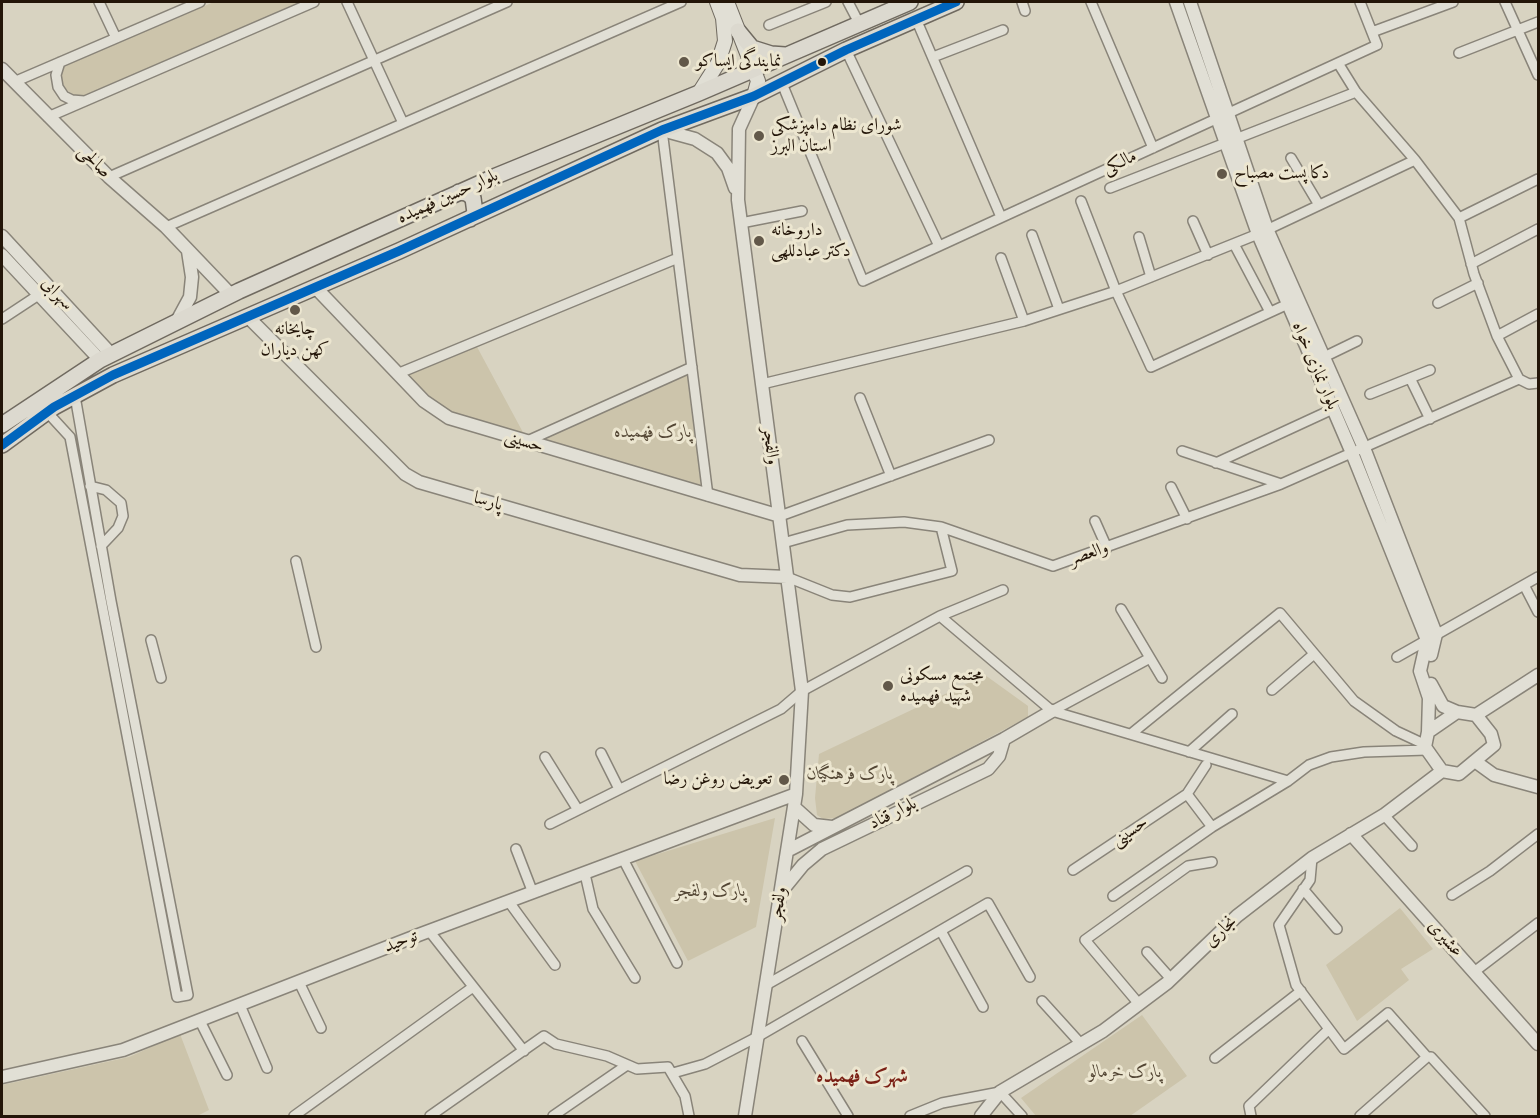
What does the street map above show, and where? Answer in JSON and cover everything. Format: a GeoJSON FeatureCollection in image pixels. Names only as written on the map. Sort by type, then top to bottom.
{"type":"FeatureCollection","features":[{"type":"Feature","properties":{"kind":"main road"},"geometry":{"type":"LineString","coordinates":[[699,93],[718,63],[725,41],[723,18],[717,2]]}},
{"type":"Feature","properties":{"kind":"main road"},"geometry":{"type":"LineString","coordinates":[[727,2],[758,83],[754,96]]}},
{"type":"Feature","properties":{"kind":"main road","name":"بلوار حسین فهمیده"},"geometry":{"type":"LineString","coordinates":[[2,425],[106,357],[231,295],[496,176],[754,70],[910,2]]}},
{"type":"Feature","properties":{"kind":"main road","name":"بلوار حسین فهمیده"},"geometry":{"type":"LineString","coordinates":[[2,445],[48,413],[113,375],[316,288],[662,130],[754,96],[846,50],[956,2]]}},
{"type":"Feature","properties":{"kind":"main road"},"geometry":{"type":"LineString","coordinates":[[738,31],[752,48],[771,54],[788,55]]}},
{"type":"Feature","properties":{"kind":"main road"},"geometry":{"type":"LineString","coordinates":[[496,176],[491,190],[500,201],[508,202]]}},
{"type":"Feature","properties":{"kind":"main road"},"geometry":{"type":"LineString","coordinates":[[459,192],[466,193],[473,198],[475,213],[470,219]]}},
{"type":"Feature","properties":{"kind":"street"},"geometry":{"type":"LineString","coordinates":[[99,2],[116,38]]}},
{"type":"Feature","properties":{"kind":"street"},"geometry":{"type":"LineString","coordinates":[[14,82],[200,2]]}},
{"type":"Feature","properties":{"kind":"street"},"geometry":{"type":"LineString","coordinates":[[48,117],[314,2]]}},
{"type":"Feature","properties":{"kind":"street"},"geometry":{"type":"LineString","coordinates":[[347,2],[403,123]]}},
{"type":"Feature","properties":{"kind":"street"},"geometry":{"type":"LineString","coordinates":[[109,177],[507,2]]}},
{"type":"Feature","properties":{"kind":"street"},"geometry":{"type":"LineString","coordinates":[[166,227],[681,2]]}},
{"type":"Feature","properties":{"kind":"street"},"geometry":{"type":"LineString","coordinates":[[769,25],[826,2]]}},
{"type":"Feature","properties":{"kind":"street"},"geometry":{"type":"LineString","coordinates":[[848,2],[859,23]]}},
{"type":"Feature","properties":{"kind":"street"},"geometry":{"type":"LineString","coordinates":[[1091,2],[1153,148]]}},
{"type":"Feature","properties":{"kind":"street","name":"بلوار نمازی خواه"},"geometry":{"type":"LineString","coordinates":[[1176,2],[1223,116]]}},
{"type":"Feature","properties":{"kind":"street","name":"بلوار نمازی خواه"},"geometry":{"type":"LineString","coordinates":[[1190,2],[1223,116],[1288,304],[1333,409],[1358,451]]}},
{"type":"Feature","properties":{"kind":"street"},"geometry":{"type":"LineString","coordinates":[[1360,2],[1372,32],[1453,2]]}},
{"type":"Feature","properties":{"kind":"street"},"geometry":{"type":"LineString","coordinates":[[1505,2],[1539,75]]}},
{"type":"Feature","properties":{"kind":"street"},"geometry":{"type":"LineString","coordinates":[[916,19],[1001,218]]}},
{"type":"Feature","properties":{"kind":"street"},"geometry":{"type":"LineString","coordinates":[[1459,53],[1539,22]]}},
{"type":"Feature","properties":{"kind":"street"},"geometry":{"type":"LineString","coordinates":[[933,57],[1004,30]]}},
{"type":"Feature","properties":{"kind":"street","name":"مالکی"},"geometry":{"type":"LineString","coordinates":[[781,81],[863,281],[1377,45],[1372,32]]}},
{"type":"Feature","properties":{"kind":"street"},"geometry":{"type":"LineString","coordinates":[[846,50],[939,246]]}},
{"type":"Feature","properties":{"kind":"street"},"geometry":{"type":"LineString","coordinates":[[60,62],[56,75],[58,87],[64,96],[72,100],[86,101]]}},
{"type":"Feature","properties":{"kind":"street"},"geometry":{"type":"LineString","coordinates":[[1338,63],[1356,92],[1415,160],[1458,218],[1471,264],[1497,336],[1519,379],[1529,384],[1539,383]]}},
{"type":"Feature","properties":{"kind":"street","name":"صالحی"},"geometry":{"type":"LineString","coordinates":[[2,69],[109,177],[166,227],[231,295]]}},
{"type":"Feature","properties":{"kind":"street"},"geometry":{"type":"LineString","coordinates":[[1110,188],[1356,92]]}},
{"type":"Feature","properties":{"kind":"street"},"geometry":{"type":"LineString","coordinates":[[738,200],[739,129],[754,96]]}},
{"type":"Feature","properties":{"kind":"street"},"geometry":{"type":"LineString","coordinates":[[708,496],[662,130],[695,139],[717,153],[728,168],[738,200]]}},
{"type":"Feature","properties":{"kind":"street"},"geometry":{"type":"LineString","coordinates":[[1292,158],[1319,205]]}},
{"type":"Feature","properties":{"kind":"street"},"geometry":{"type":"LineString","coordinates":[[762,384],[1024,321],[1116,291],[1234,244],[1415,160]]}},
{"type":"Feature","properties":{"kind":"street"},"geometry":{"type":"LineString","coordinates":[[1458,218],[1539,179]]}},
{"type":"Feature","properties":{"kind":"street","name":"والفجر"},"geometry":{"type":"LineString","coordinates":[[738,200],[802,692]]}},
{"type":"Feature","properties":{"kind":"street"},"geometry":{"type":"LineString","coordinates":[[1082,201],[1116,291],[1152,367],[1288,304]]}},
{"type":"Feature","properties":{"kind":"street"},"geometry":{"type":"LineString","coordinates":[[741,223],[802,211]]}},
{"type":"Feature","properties":{"kind":"street"},"geometry":{"type":"LineString","coordinates":[[1193,221],[1208,255]]}},
{"type":"Feature","properties":{"kind":"street"},"geometry":{"type":"LineString","coordinates":[[1471,264],[1539,229]]}},
{"type":"Feature","properties":{"kind":"street","name":"بلوار نمازی خواه"},"geometry":{"type":"LineString","coordinates":[[1263,231],[1324,357],[1431,637]]}},
{"type":"Feature","properties":{"kind":"street"},"geometry":{"type":"LineString","coordinates":[[1032,235],[1059,309]]}},
{"type":"Feature","properties":{"kind":"street","name":"سهرابی"},"geometry":{"type":"LineString","coordinates":[[2,236],[106,357]]}},
{"type":"Feature","properties":{"kind":"street"},"geometry":{"type":"LineString","coordinates":[[1139,237],[1151,277]]}},
{"type":"Feature","properties":{"kind":"street"},"geometry":{"type":"LineString","coordinates":[[1234,244],[1270,312]]}},
{"type":"Feature","properties":{"kind":"street"},"geometry":{"type":"LineString","coordinates":[[177,321],[190,297],[192,277],[188,251]]}},
{"type":"Feature","properties":{"kind":"street","name":"سهرابی"},"geometry":{"type":"LineString","coordinates":[[2,255],[106,357]]}},
{"type":"Feature","properties":{"kind":"street"},"geometry":{"type":"LineString","coordinates":[[397,374],[678,258]]}},
{"type":"Feature","properties":{"kind":"street"},"geometry":{"type":"LineString","coordinates":[[1001,258],[1024,321]]}},
{"type":"Feature","properties":{"kind":"street"},"geometry":{"type":"LineString","coordinates":[[1438,303],[1478,283]]}},
{"type":"Feature","properties":{"kind":"street","name":"حسینی"},"geometry":{"type":"LineString","coordinates":[[316,288],[424,401],[449,418],[780,516]]}},
{"type":"Feature","properties":{"kind":"street"},"geometry":{"type":"LineString","coordinates":[[2,320],[40,294]]}},
{"type":"Feature","properties":{"kind":"street"},"geometry":{"type":"LineString","coordinates":[[1497,336],[1539,314]]}},
{"type":"Feature","properties":{"kind":"street","name":"پارسا"},"geometry":{"type":"LineString","coordinates":[[248,317],[405,474],[419,482],[740,575],[787,577]]}},
{"type":"Feature","properties":{"kind":"street"},"geometry":{"type":"LineString","coordinates":[[1324,357],[1357,341]]}},
{"type":"Feature","properties":{"kind":"street"},"geometry":{"type":"LineString","coordinates":[[525,442],[692,367]]}},
{"type":"Feature","properties":{"kind":"street"},"geometry":{"type":"LineString","coordinates":[[1370,394],[1430,370]]}},
{"type":"Feature","properties":{"kind":"street"},"geometry":{"type":"LineString","coordinates":[[1410,378],[1430,419]]}},
{"type":"Feature","properties":{"kind":"street","name":"والعصر"},"geometry":{"type":"LineString","coordinates":[[783,543],[847,525],[904,522],[941,527],[1053,566],[1281,484],[1519,379]]}},
{"type":"Feature","properties":{"kind":"street"},"geometry":{"type":"LineString","coordinates":[[48,413],[70,437],[177,998],[188,995],[101,546],[75,396]]}},
{"type":"Feature","properties":{"kind":"street"},"geometry":{"type":"LineString","coordinates":[[860,398],[891,476]]}},
{"type":"Feature","properties":{"kind":"street"},"geometry":{"type":"LineString","coordinates":[[1216,463],[1333,409]]}},
{"type":"Feature","properties":{"kind":"street"},"geometry":{"type":"LineString","coordinates":[[780,516],[989,440]]}},
{"type":"Feature","properties":{"kind":"street"},"geometry":{"type":"LineString","coordinates":[[1182,451],[1281,484]]}},
{"type":"Feature","properties":{"kind":"street"},"geometry":{"type":"LineString","coordinates":[[90,486],[106,490],[121,503],[123,516],[118,528],[101,546]]}},
{"type":"Feature","properties":{"kind":"street"},"geometry":{"type":"LineString","coordinates":[[1171,487],[1187,519]]}},
{"type":"Feature","properties":{"kind":"street"},"geometry":{"type":"LineString","coordinates":[[1095,521],[1107,548]]}},
{"type":"Feature","properties":{"kind":"street"},"geometry":{"type":"LineString","coordinates":[[787,577],[832,595],[849,597],[952,571],[941,527]]}},
{"type":"Feature","properties":{"kind":"street"},"geometry":{"type":"LineString","coordinates":[[296,561],[316,647]]}},
{"type":"Feature","properties":{"kind":"street"},"geometry":{"type":"LineString","coordinates":[[1397,657],[1539,577]]}},
{"type":"Feature","properties":{"kind":"street"},"geometry":{"type":"LineString","coordinates":[[1524,585],[1539,612]]}},
{"type":"Feature","properties":{"kind":"street"},"geometry":{"type":"LineString","coordinates":[[550,824],[781,709],[802,692],[940,616],[1003,590]]}},
{"type":"Feature","properties":{"kind":"street"},"geometry":{"type":"LineString","coordinates":[[1121,609],[1162,678]]}},
{"type":"Feature","properties":{"kind":"street"},"geometry":{"type":"LineString","coordinates":[[1131,734],[1280,613],[1354,701],[1396,731],[1426,748],[1442,771],[1459,774],[1494,745],[1491,734],[1476,715]]}},
{"type":"Feature","properties":{"kind":"street"},"geometry":{"type":"LineString","coordinates":[[940,616],[1052,711],[1288,781]]}},
{"type":"Feature","properties":{"kind":"street"},"geometry":{"type":"LineString","coordinates":[[1431,637],[1429,678],[1443,706],[1457,712],[1476,715],[1539,675]]}},
{"type":"Feature","properties":{"kind":"street"},"geometry":{"type":"LineString","coordinates":[[1426,748],[1429,698],[1420,671],[1431,637]]}},
{"type":"Feature","properties":{"kind":"street"},"geometry":{"type":"LineString","coordinates":[[151,640],[161,678]]}},
{"type":"Feature","properties":{"kind":"street"},"geometry":{"type":"LineString","coordinates":[[1272,690],[1314,654]]}},
{"type":"Feature","properties":{"kind":"street"},"geometry":{"type":"LineString","coordinates":[[1052,711],[1150,658]]}},
{"type":"Feature","properties":{"kind":"street","name":"ولفجر"},"geometry":{"type":"LineString","coordinates":[[745,1116],[795,800],[801,744],[802,692]]}},
{"type":"Feature","properties":{"kind":"street","name":"بلوار قناد"},"geometry":{"type":"LineString","coordinates":[[787,851],[1004,739],[1052,711]]}},
{"type":"Feature","properties":{"kind":"street"},"geometry":{"type":"LineString","coordinates":[[1428,732],[1457,712]]}},
{"type":"Feature","properties":{"kind":"street"},"geometry":{"type":"LineString","coordinates":[[1189,752],[1232,714]]}},
{"type":"Feature","properties":{"kind":"street","name":"بلوار قناد"},"geometry":{"type":"LineString","coordinates":[[780,893],[803,865],[822,849],[988,769],[999,756],[1004,739]]}},
{"type":"Feature","properties":{"kind":"street"},"geometry":{"type":"LineString","coordinates":[[1113,896],[1212,827],[1288,781],[1309,765],[1331,757],[1364,752],[1426,748]]}},
{"type":"Feature","properties":{"kind":"street"},"geometry":{"type":"LineString","coordinates":[[601,753],[619,789]]}},
{"type":"Feature","properties":{"kind":"street"},"geometry":{"type":"LineString","coordinates":[[545,757],[578,810]]}},
{"type":"Feature","properties":{"kind":"street"},"geometry":{"type":"LineString","coordinates":[[1476,762],[1494,775],[1539,787]]}},
{"type":"Feature","properties":{"kind":"street"},"geometry":{"type":"LineString","coordinates":[[1206,765],[1187,794],[1212,827]]}},
{"type":"Feature","properties":{"kind":"street","name":"نجاری"},"geometry":{"type":"LineString","coordinates":[[910,1116],[942,1103],[1000,1092],[1081,1044],[1171,979],[1237,916],[1312,858],[1384,816],[1442,771]]}},
{"type":"Feature","properties":{"kind":"street","name":"حسینی"},"geometry":{"type":"LineString","coordinates":[[1073,870],[1187,794]]}},
{"type":"Feature","properties":{"kind":"street"},"geometry":{"type":"LineString","coordinates":[[795,800],[814,825],[834,827]]}},
{"type":"Feature","properties":{"kind":"street","name":"توحید"},"geometry":{"type":"LineString","coordinates":[[2,1077],[123,1050],[623,859],[795,800]]}},
{"type":"Feature","properties":{"kind":"street"},"geometry":{"type":"LineString","coordinates":[[1384,816],[1412,846]]}},
{"type":"Feature","properties":{"kind":"street","name":"عشیری"},"geometry":{"type":"LineString","coordinates":[[1351,834],[1539,1044]]}},
{"type":"Feature","properties":{"kind":"street"},"geometry":{"type":"LineString","coordinates":[[1452,895],[1490,871],[1539,834]]}},
{"type":"Feature","properties":{"kind":"street"},"geometry":{"type":"LineString","coordinates":[[516,849],[532,893]]}},
{"type":"Feature","properties":{"kind":"street"},"geometry":{"type":"LineString","coordinates":[[1312,858],[1310,880],[1279,925],[1296,985],[1344,1049],[1388,1013],[1485,1116]]}},
{"type":"Feature","properties":{"kind":"street"},"geometry":{"type":"LineString","coordinates":[[623,859],[677,963]]}},
{"type":"Feature","properties":{"kind":"street"},"geometry":{"type":"LineString","coordinates":[[1139,1004],[1085,940],[1188,866],[1212,862]]}},
{"type":"Feature","properties":{"kind":"street"},"geometry":{"type":"LineString","coordinates":[[766,985],[967,871]]}},
{"type":"Feature","properties":{"kind":"street"},"geometry":{"type":"LineString","coordinates":[[585,874],[593,909],[635,978]]}},
{"type":"Feature","properties":{"kind":"street"},"geometry":{"type":"LineString","coordinates":[[1303,889],[1337,929]]}},
{"type":"Feature","properties":{"kind":"street"},"geometry":{"type":"LineString","coordinates":[[509,902],[555,965]]}},
{"type":"Feature","properties":{"kind":"street"},"geometry":{"type":"LineString","coordinates":[[673,1073],[705,1064],[757,1037],[988,903],[1030,977]]}},
{"type":"Feature","properties":{"kind":"street"},"geometry":{"type":"LineString","coordinates":[[1474,972],[1539,923]]}},
{"type":"Feature","properties":{"kind":"street"},"geometry":{"type":"LineString","coordinates":[[941,931],[982,1006]]}},
{"type":"Feature","properties":{"kind":"street"},"geometry":{"type":"LineString","coordinates":[[430,932],[524,1051]]}},
{"type":"Feature","properties":{"kind":"street"},"geometry":{"type":"LineString","coordinates":[[1147,952],[1171,979]]}},
{"type":"Feature","properties":{"kind":"street"},"geometry":{"type":"LineString","coordinates":[[299,982],[321,1028]]}},
{"type":"Feature","properties":{"kind":"street"},"geometry":{"type":"LineString","coordinates":[[294,1116],[473,987]]}},
{"type":"Feature","properties":{"kind":"street"},"geometry":{"type":"LineString","coordinates":[[1215,1058],[1301,991]]}},
{"type":"Feature","properties":{"kind":"street"},"geometry":{"type":"LineString","coordinates":[[1041,1001],[1081,1044]]}},
{"type":"Feature","properties":{"kind":"street"},"geometry":{"type":"LineString","coordinates":[[240,1005],[267,1068]]}},
{"type":"Feature","properties":{"kind":"street"},"geometry":{"type":"LineString","coordinates":[[200,1021],[227,1075]]}},
{"type":"Feature","properties":{"kind":"street"},"geometry":{"type":"LineString","coordinates":[[1251,1116],[1249,1106],[1328,1030]]}},
{"type":"Feature","properties":{"kind":"street"},"geometry":{"type":"LineString","coordinates":[[430,1116],[544,1036],[556,1044],[607,1056],[638,1069],[668,1067],[685,1096],[688,1116]]}},
{"type":"Feature","properties":{"kind":"street"},"geometry":{"type":"LineString","coordinates":[[802,1041],[848,1116]]}},
{"type":"Feature","properties":{"kind":"street"},"geometry":{"type":"LineString","coordinates":[[1360,1116],[1427,1057]]}},
{"type":"Feature","properties":{"kind":"street"},"geometry":{"type":"LineString","coordinates":[[553,1116],[627,1065]]}},
{"type":"Feature","properties":{"kind":"street"},"geometry":{"type":"LineString","coordinates":[[1000,1092],[1022,1116]]}},
{"type":"Feature","properties":{"kind":"street","name":"نجاری"},"geometry":{"type":"LineString","coordinates":[[981,1116],[1000,1092]]}},
{"type":"Feature","properties":{"kind":"green space"},"geometry":{"type":"Polygon","coordinates":[[[214,2],[304,2],[86,97],[75,96],[63,87],[61,77],[64,66],[214,2]]]}},
{"type":"Feature","properties":{"kind":"green space"},"geometry":{"type":"Polygon","coordinates":[[[476,345],[526,438],[451,416],[426,399],[403,375],[476,345]]]}},
{"type":"Feature","properties":{"kind":"green space","name":"پارک فهمیده"},"geometry":{"type":"Polygon","coordinates":[[[690,373],[701,488],[537,441],[690,373]]]}},
{"type":"Feature","properties":{"kind":"green space","name":"پارک فرهنگیان"},"geometry":{"type":"Polygon","coordinates":[[[985,675],[1028,706],[1028,717],[837,818],[823,819],[817,815],[815,798],[819,754],[985,675]]]}},
{"type":"Feature","properties":{"kind":"green space","name":"پارک ولفجر"},"geometry":{"type":"Polygon","coordinates":[[[775,818],[756,927],[688,961],[635,861],[775,818]]]}},
{"type":"Feature","properties":{"kind":"green space"},"geometry":{"type":"Polygon","coordinates":[[[1400,908],[1433,949],[1401,969],[1409,980],[1357,1021],[1326,965],[1400,908]]]}},
{"type":"Feature","properties":{"kind":"green space","name":"پارک خرمالو"},"geometry":{"type":"Polygon","coordinates":[[[1142,1015],[1187,1076],[1130,1116],[1036,1116],[1021,1098],[1142,1015]]]}},
{"type":"Feature","properties":{"kind":"green space"},"geometry":{"type":"Polygon","coordinates":[[[180,1034],[209,1110],[197,1116],[2,1116],[2,1085],[129,1057],[180,1034]]]}},
{"type":"Feature","properties":{"kind":"transit line"},"geometry":{"type":"LineString","coordinates":[[2,445],[54,407],[113,375],[399,251],[662,130],[754,96],[846,50],[956,2]]}},
{"type":"Feature","properties":{"kind":"place","name":"نمایندگی ایساکو"},"geometry":{"type":"Point","coordinates":[684,62]}},
{"type":"Feature","properties":{"kind":"place","name":"شورای نظام دامپزشکی استان البرز"},"geometry":{"type":"Point","coordinates":[759,136]}},
{"type":"Feature","properties":{"kind":"place","name":"دکا پست مصباح"},"geometry":{"type":"Point","coordinates":[1222,174]}},
{"type":"Feature","properties":{"kind":"place","name":"داروخانه دکتر عبادللهی"},"geometry":{"type":"Point","coordinates":[759,241]}},
{"type":"Feature","properties":{"kind":"place","name":"چایخانه کهن دیاران"},"geometry":{"type":"Point","coordinates":[295,310]}},
{"type":"Feature","properties":{"kind":"place","name":"مجتمع مسکونی شهید فهمیده"},"geometry":{"type":"Point","coordinates":[888,686]}},
{"type":"Feature","properties":{"kind":"place","name":"تعویض روغن رضا"},"geometry":{"type":"Point","coordinates":[784,780]}},
{"type":"Feature","properties":{"kind":"district","name":"شهرک فهمیده"},"geometry":{"type":"Point","coordinates":[862,1077]}}]}
